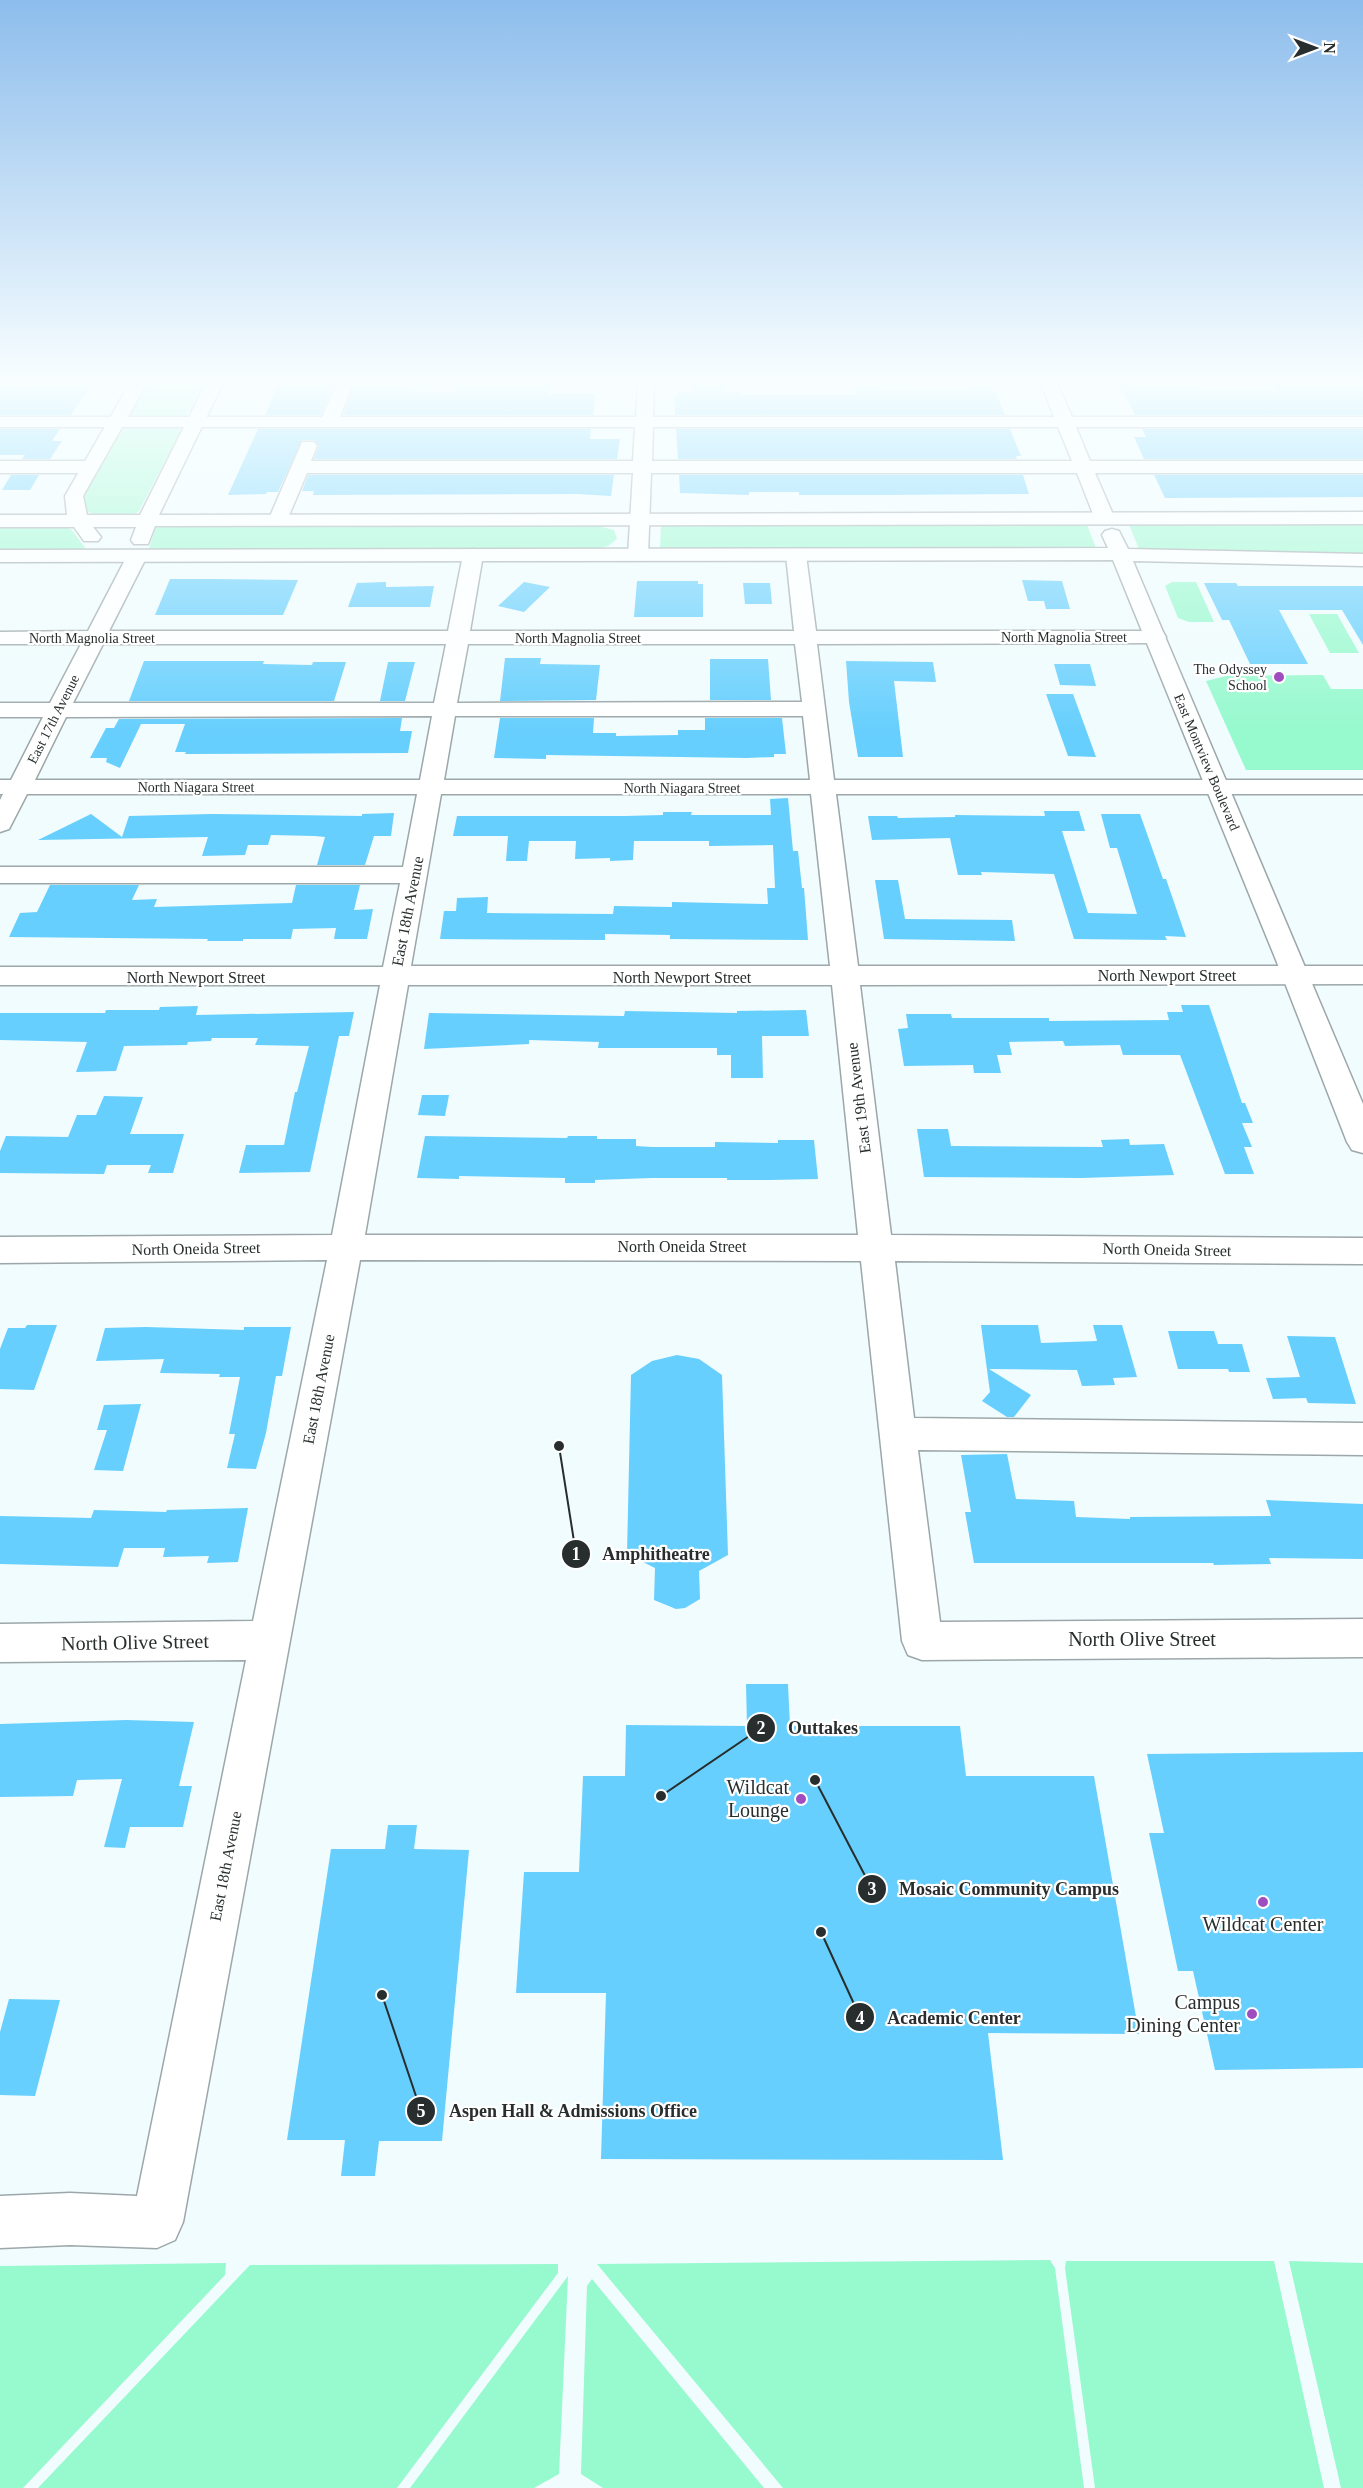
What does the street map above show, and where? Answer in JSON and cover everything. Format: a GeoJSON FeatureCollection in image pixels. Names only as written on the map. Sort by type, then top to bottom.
{"type":"FeatureCollection","features":[{"type":"Feature","properties":{"kind":"street"},"geometry":{"type":"LineString","coordinates":[[40,521],[65,499]]}},
{"type":"Feature","properties":{"kind":"street"},"geometry":{"type":"LineString","coordinates":[[75,499],[73,504],[78,521],[108,556],[113,566],[115,582],[106,615]]}},
{"type":"Feature","properties":{"kind":"street"},"geometry":{"type":"LineString","coordinates":[[106,615],[124,585],[137,556],[147,521],[158,499]]}},
{"type":"Feature","properties":{"kind":"street"},"geometry":{"type":"LineString","coordinates":[[278,521],[287,499]]}},
{"type":"Feature","properties":{"kind":"street"},"geometry":{"type":"LineString","coordinates":[[638,555],[640,499]]}},
{"type":"Feature","properties":{"kind":"street","name":"East Montview Boulevard"},"geometry":{"type":"LineString","coordinates":[[1097,499],[1296,975],[1363,1142]]}},
{"type":"Feature","properties":{"kind":"street"},"geometry":{"type":"LineString","coordinates":[[0,521],[1363,518]]}},
{"type":"Feature","properties":{"kind":"street"},"geometry":{"type":"LineString","coordinates":[[0,556],[1121,554],[1363,560]]}},
{"type":"Feature","properties":{"kind":"street","name":"East 18th Avenue"},"geometry":{"type":"LineString","coordinates":[[0,2222],[70,2219],[157,2222],[346,1246],[473,555]]}},
{"type":"Feature","properties":{"kind":"street","name":"East 19th Avenue"},"geometry":{"type":"LineString","coordinates":[[796,555],[843,976],[922,1641]]}},
{"type":"Feature","properties":{"kind":"street","name":"East 17th Avenue"},"geometry":{"type":"LineString","coordinates":[[0,824],[9,787],[58,710],[106,615]]}},
{"type":"Feature","properties":{"kind":"street","name":"North Magnolia Street"},"geometry":{"type":"LineString","coordinates":[[0,638],[1155,637]]}},
{"type":"Feature","properties":{"kind":"street"},"geometry":{"type":"LineString","coordinates":[[0,710],[814,709]]}},
{"type":"Feature","properties":{"kind":"street","name":"North Niagara Street"},"geometry":{"type":"LineString","coordinates":[[9,787],[1363,787]]}},
{"type":"Feature","properties":{"kind":"street"},"geometry":{"type":"LineString","coordinates":[[0,875],[413,875]]}},
{"type":"Feature","properties":{"kind":"street","name":"North Newport Street"},"geometry":{"type":"LineString","coordinates":[[0,976],[1363,975]]}},
{"type":"Feature","properties":{"kind":"street","name":"North Oneida Street"},"geometry":{"type":"LineString","coordinates":[[0,1250],[346,1246],[876,1246],[1363,1251]]}},
{"type":"Feature","properties":{"kind":"street"},"geometry":{"type":"LineString","coordinates":[[898,1434],[1363,1439]]}},
{"type":"Feature","properties":{"kind":"street","name":"North Olive Street"},"geometry":{"type":"LineString","coordinates":[[922,1641],[1363,1638]]}},
{"type":"Feature","properties":{"kind":"street","name":"North Olive Street"},"geometry":{"type":"LineString","coordinates":[[0,1643],[270,1640]]}},
{"type":"Feature","properties":{"kind":"green space"},"geometry":{"type":"Polygon","coordinates":[[[84,499],[145,499],[139,511],[127,516],[97,515],[85,510],[84,499]]]}},
{"type":"Feature","properties":{"kind":"green space"},"geometry":{"type":"Polygon","coordinates":[[[1363,523],[1363,554],[1139,549],[1129,525],[1363,523]]]}},
{"type":"Feature","properties":{"kind":"green space"},"geometry":{"type":"Polygon","coordinates":[[[167,525],[598,526],[614,530],[617,539],[608,546],[591,550],[149,549],[155,528],[167,525]]]}},
{"type":"Feature","properties":{"kind":"green space"},"geometry":{"type":"Polygon","coordinates":[[[661,525],[1087,525],[1096,548],[660,548],[661,525]]]}},
{"type":"Feature","properties":{"kind":"green space"},"geometry":{"type":"Polygon","coordinates":[[[0,526],[67,528],[72,530],[85,548],[81,550],[0,551],[0,526]]]}},
{"type":"Feature","properties":{"kind":"green space"},"geometry":{"type":"Polygon","coordinates":[[[1172,582],[1196,582],[1214,622],[1189,622],[1178,618],[1165,586],[1172,582]]]}},
{"type":"Feature","properties":{"kind":"green space"},"geometry":{"type":"Polygon","coordinates":[[[1309,614],[1337,614],[1359,653],[1330,653],[1309,614]]]}},
{"type":"Feature","properties":{"kind":"green space"},"geometry":{"type":"Polygon","coordinates":[[[1323,675],[1331,689],[1363,689],[1363,770],[1246,770],[1206,681],[1226,676],[1323,675]]]}},
{"type":"Feature","properties":{"kind":"green space"},"geometry":{"type":"Polygon","coordinates":[[[1050,2260],[1055,2268],[1084,2488],[783,2488],[597,2264],[1050,2260]]]}},
{"type":"Feature","properties":{"kind":"green space"},"geometry":{"type":"Polygon","coordinates":[[[1066,2261],[1274,2261],[1324,2488],[1095,2488],[1065,2268],[1066,2261]]]}},
{"type":"Feature","properties":{"kind":"green space"},"geometry":{"type":"Polygon","coordinates":[[[1289,2261],[1363,2263],[1363,2488],[1341,2488],[1289,2261]]]}},
{"type":"Feature","properties":{"kind":"green space"},"geometry":{"type":"Polygon","coordinates":[[[226,2263],[225,2275],[23,2488],[0,2488],[0,2266],[226,2263]]]}},
{"type":"Feature","properties":{"kind":"green space"},"geometry":{"type":"Polygon","coordinates":[[[558,2264],[558,2273],[397,2488],[38,2488],[250,2265],[558,2264]]]}},
{"type":"Feature","properties":{"kind":"green space"},"geometry":{"type":"Polygon","coordinates":[[[568,2276],[559,2474],[534,2488],[410,2488],[568,2276]]]}},
{"type":"Feature","properties":{"kind":"green space"},"geometry":{"type":"Polygon","coordinates":[[[592,2279],[764,2488],[603,2488],[581,2474],[587,2286],[592,2279]]]}},
{"type":"Feature","properties":{"kind":"building"},"geometry":{"type":"Polygon","coordinates":[[[170,579],[298,580],[283,615],[155,615],[170,579]]]}},
{"type":"Feature","properties":{"kind":"building"},"geometry":{"type":"Polygon","coordinates":[[[1022,580],[1062,581],[1070,609],[1046,609],[1044,601],[1028,601],[1022,580]]]}},
{"type":"Feature","properties":{"kind":"building"},"geometry":{"type":"Polygon","coordinates":[[[637,581],[698,581],[698,584],[703,584],[703,617],[634,617],[637,581]]]}},
{"type":"Feature","properties":{"kind":"building"},"geometry":{"type":"Polygon","coordinates":[[[386,582],[386,587],[434,586],[430,607],[348,607],[357,583],[386,582]]]}},
{"type":"Feature","properties":{"kind":"building"},"geometry":{"type":"Polygon","coordinates":[[[524,582],[550,587],[524,612],[498,606],[524,582]]]}},
{"type":"Feature","properties":{"kind":"building"},"geometry":{"type":"Polygon","coordinates":[[[743,583],[770,583],[772,604],[745,604],[743,583]]]}},
{"type":"Feature","properties":{"kind":"building"},"geometry":{"type":"Polygon","coordinates":[[[1204,583],[1236,583],[1238,586],[1363,586],[1363,645],[1342,610],[1279,610],[1308,664],[1250,664],[1229,620],[1222,620],[1204,583]]]}},
{"type":"Feature","properties":{"kind":"building"},"geometry":{"type":"Polygon","coordinates":[[[505,658],[541,658],[540,664],[600,665],[596,700],[500,701],[505,658]]]}},
{"type":"Feature","properties":{"kind":"building"},"geometry":{"type":"Polygon","coordinates":[[[710,659],[768,659],[771,700],[710,700],[710,659]]]}},
{"type":"Feature","properties":{"kind":"building"},"geometry":{"type":"Polygon","coordinates":[[[144,661],[264,661],[263,664],[312,665],[313,662],[346,662],[334,701],[129,701],[144,661]]]}},
{"type":"Feature","properties":{"kind":"building"},"geometry":{"type":"Polygon","coordinates":[[[846,661],[933,662],[936,682],[894,681],[903,757],[858,757],[849,702],[846,661]]]}},
{"type":"Feature","properties":{"kind":"building"},"geometry":{"type":"Polygon","coordinates":[[[388,662],[415,662],[405,701],[380,701],[388,662]]]}},
{"type":"Feature","properties":{"kind":"building"},"geometry":{"type":"Polygon","coordinates":[[[1054,664],[1090,664],[1096,686],[1060,685],[1054,664]]]}},
{"type":"Feature","properties":{"kind":"building"},"geometry":{"type":"Polygon","coordinates":[[[1046,694],[1073,694],[1096,757],[1068,756],[1046,694]]]}},
{"type":"Feature","properties":{"kind":"building"},"geometry":{"type":"Polygon","coordinates":[[[402,718],[400,731],[412,731],[408,753],[185,754],[186,752],[175,752],[185,724],[141,724],[120,768],[106,762],[107,758],[90,758],[106,728],[114,728],[119,719],[402,718]]]}},
{"type":"Feature","properties":{"kind":"building"},"geometry":{"type":"Polygon","coordinates":[[[500,718],[594,718],[593,733],[616,733],[616,736],[678,735],[678,730],[705,730],[705,718],[782,718],[786,754],[747,758],[546,755],[546,759],[494,758],[500,718]]]}},
{"type":"Feature","properties":{"kind":"building"},"geometry":{"type":"Polygon","coordinates":[[[788,798],[793,851],[798,851],[802,888],[804,888],[808,940],[670,939],[670,935],[605,934],[605,940],[440,939],[444,911],[456,911],[457,898],[488,897],[487,913],[613,914],[614,906],[672,907],[672,902],[768,904],[767,888],[775,888],[773,845],[709,846],[709,841],[634,841],[633,860],[610,861],[610,858],[575,859],[576,841],[529,841],[527,861],[506,861],[508,836],[453,836],[457,816],[625,816],[663,815],[663,812],[692,812],[691,815],[771,815],[770,799],[788,798]]]}},
{"type":"Feature","properties":{"kind":"building"},"geometry":{"type":"Polygon","coordinates":[[[1044,811],[1079,811],[1085,831],[1062,831],[1088,913],[1137,914],[1117,848],[1110,848],[1101,814],[1140,814],[1186,937],[1165,936],[1167,940],[1074,939],[1054,874],[981,872],[982,875],[958,875],[950,838],[872,840],[868,816],[897,816],[898,818],[955,817],[955,815],[1045,816],[1044,811]]]}},
{"type":"Feature","properties":{"kind":"building"},"geometry":{"type":"Polygon","coordinates":[[[394,813],[391,836],[374,836],[365,865],[317,865],[325,837],[315,836],[271,835],[268,845],[248,845],[245,855],[202,856],[208,837],[38,840],[91,814],[122,837],[129,816],[212,814],[362,816],[362,814],[394,813]]]}},
{"type":"Feature","properties":{"kind":"building"},"geometry":{"type":"Polygon","coordinates":[[[875,880],[898,880],[905,919],[1012,920],[1015,941],[884,939],[875,880]]]}},
{"type":"Feature","properties":{"kind":"building"},"geometry":{"type":"Polygon","coordinates":[[[50,885],[139,885],[132,900],[157,899],[154,907],[292,903],[296,885],[360,885],[354,910],[373,909],[367,939],[334,939],[336,928],[293,929],[291,939],[243,939],[243,941],[9,937],[20,913],[37,912],[50,885]]]}},
{"type":"Feature","properties":{"kind":"building"},"geometry":{"type":"Polygon","coordinates":[[[1181,1005],[1209,1005],[1242,1103],[1245,1103],[1253,1123],[1242,1123],[1252,1147],[1244,1147],[1254,1174],[1225,1174],[1180,1055],[1123,1055],[1120,1045],[1065,1046],[1063,1041],[1009,1042],[1012,1055],[997,1055],[1001,1073],[974,1073],[973,1065],[904,1066],[898,1029],[908,1028],[906,1014],[951,1014],[952,1018],[1049,1018],[1049,1021],[1169,1020],[1167,1012],[1183,1012],[1181,1005]]]}},
{"type":"Feature","properties":{"kind":"building"},"geometry":{"type":"Polygon","coordinates":[[[198,1006],[196,1015],[354,1012],[349,1036],[339,1036],[310,1172],[239,1173],[246,1145],[284,1145],[295,1092],[297,1092],[309,1046],[255,1045],[258,1038],[212,1038],[211,1041],[188,1042],[187,1045],[124,1046],[116,1071],[76,1072],[87,1042],[0,1040],[0,1013],[105,1013],[106,1010],[159,1010],[160,1007],[198,1006]]]}},
{"type":"Feature","properties":{"kind":"building"},"geometry":{"type":"Polygon","coordinates":[[[806,1010],[809,1036],[762,1036],[763,1078],[731,1078],[731,1055],[717,1055],[717,1048],[598,1048],[599,1042],[529,1040],[529,1044],[424,1049],[429,1013],[624,1016],[625,1011],[737,1013],[737,1011],[806,1010]]]}},
{"type":"Feature","properties":{"kind":"building"},"geometry":{"type":"Polygon","coordinates":[[[422,1095],[449,1095],[445,1116],[418,1115],[422,1095]]]}},
{"type":"Feature","properties":{"kind":"building"},"geometry":{"type":"Polygon","coordinates":[[[104,1096],[143,1097],[130,1134],[184,1134],[173,1173],[148,1173],[151,1165],[107,1165],[104,1174],[0,1173],[0,1151],[6,1136],[68,1137],[77,1115],[96,1115],[104,1096]]]}},
{"type":"Feature","properties":{"kind":"building"},"geometry":{"type":"Polygon","coordinates":[[[917,1129],[948,1129],[951,1146],[1103,1147],[1101,1140],[1129,1139],[1130,1145],[1164,1144],[1174,1175],[1081,1178],[924,1177],[917,1129]]]}},
{"type":"Feature","properties":{"kind":"building"},"geometry":{"type":"Polygon","coordinates":[[[425,1136],[567,1138],[568,1136],[597,1136],[597,1139],[636,1139],[636,1146],[652,1147],[715,1147],[715,1142],[778,1143],[778,1140],[814,1140],[818,1179],[652,1178],[565,1183],[565,1178],[459,1176],[459,1179],[417,1178],[425,1136]]]}},
{"type":"Feature","properties":{"kind":"building"},"geometry":{"type":"Polygon","coordinates":[[[27,1325],[57,1325],[34,1390],[0,1389],[0,1349],[8,1328],[25,1328],[27,1325]]]}},
{"type":"Feature","properties":{"kind":"building"},"geometry":{"type":"Polygon","coordinates":[[[981,1325],[1038,1325],[1041,1343],[1097,1341],[1093,1325],[1122,1325],[1137,1377],[1113,1378],[1115,1385],[1082,1386],[1077,1370],[989,1369],[1031,1395],[1014,1417],[1007,1417],[982,1401],[990,1392],[981,1325]]]}},
{"type":"Feature","properties":{"kind":"building"},"geometry":{"type":"Polygon","coordinates":[[[244,1327],[291,1327],[282,1376],[276,1376],[266,1433],[256,1469],[227,1468],[235,1434],[229,1434],[240,1377],[219,1377],[220,1374],[160,1373],[164,1359],[96,1361],[105,1328],[244,1330],[244,1327]]]}},
{"type":"Feature","properties":{"kind":"building"},"geometry":{"type":"Polygon","coordinates":[[[1168,1331],[1214,1331],[1218,1344],[1242,1344],[1250,1372],[1229,1372],[1228,1369],[1178,1369],[1168,1331]]]}},
{"type":"Feature","properties":{"kind":"building"},"geometry":{"type":"Polygon","coordinates":[[[1287,1336],[1335,1337],[1356,1404],[1308,1403],[1306,1398],[1273,1399],[1266,1378],[1300,1377],[1287,1336]]]}},
{"type":"Feature","properties":{"kind":"building"},"geometry":{"type":"Polygon","coordinates":[[[677,1355],[699,1359],[722,1375],[728,1555],[699,1571],[700,1599],[685,1608],[676,1609],[654,1600],[655,1568],[627,1554],[631,1375],[652,1361],[677,1355]]]}},
{"type":"Feature","properties":{"kind":"building"},"geometry":{"type":"Polygon","coordinates":[[[141,1404],[123,1471],[94,1470],[107,1430],[97,1430],[104,1405],[141,1404]]]}},
{"type":"Feature","properties":{"kind":"building"},"geometry":{"type":"Polygon","coordinates":[[[1007,1454],[1016,1499],[1074,1501],[1076,1517],[1130,1519],[1130,1517],[1271,1516],[1266,1500],[1363,1504],[1363,1559],[1269,1558],[1271,1564],[1214,1565],[1213,1563],[974,1563],[965,1512],[971,1512],[961,1455],[1007,1454]]]}},
{"type":"Feature","properties":{"kind":"building"},"geometry":{"type":"Polygon","coordinates":[[[248,1508],[238,1562],[207,1563],[209,1556],[163,1557],[165,1548],[124,1548],[118,1567],[0,1564],[0,1516],[91,1518],[94,1510],[166,1512],[167,1510],[248,1508]]]}},
{"type":"Feature","properties":{"kind":"building"},"geometry":{"type":"Polygon","coordinates":[[[746,1684],[788,1684],[790,1726],[960,1726],[966,1776],[1094,1776],[1139,2034],[988,2033],[1003,2160],[601,2159],[606,1993],[516,1993],[524,1872],[579,1872],[583,1776],[625,1776],[626,1725],[747,1726],[746,1684]]]}},
{"type":"Feature","properties":{"kind":"building"},"geometry":{"type":"Polygon","coordinates":[[[126,1720],[194,1722],[179,1786],[192,1786],[183,1827],[130,1827],[125,1848],[104,1847],[122,1779],[77,1780],[73,1796],[0,1797],[0,1724],[126,1720]]]}},
{"type":"Feature","properties":{"kind":"building","name":"Wildcat Center"},"geometry":{"type":"Polygon","coordinates":[[[1363,1752],[1363,2068],[1215,2070],[1193,1971],[1178,1971],[1149,1833],[1164,1833],[1147,1754],[1363,1752]]]}},
{"type":"Feature","properties":{"kind":"building"},"geometry":{"type":"Polygon","coordinates":[[[388,1825],[417,1825],[414,1849],[469,1850],[442,2141],[379,2141],[375,2176],[341,2176],[345,2140],[287,2140],[331,1849],[385,1849],[388,1825]]]}},
{"type":"Feature","properties":{"kind":"building"},"geometry":{"type":"Polygon","coordinates":[[[9,1999],[60,2000],[35,2096],[0,2095],[0,2032],[9,1999]]]}},
{"type":"Feature","properties":{"kind":"place","name":"The Odyssey School"},"geometry":{"type":"Point","coordinates":[1279,677]}},
{"type":"Feature","properties":{"kind":"place","name":"Amphitheatre"},"geometry":{"type":"Point","coordinates":[559,1446]}},
{"type":"Feature","properties":{"kind":"place","name":"Mosaic Community Campus"},"geometry":{"type":"Point","coordinates":[815,1780]}},
{"type":"Feature","properties":{"kind":"place","name":"Outtakes"},"geometry":{"type":"Point","coordinates":[661,1796]}},
{"type":"Feature","properties":{"kind":"place","name":"Wildcat Lounge"},"geometry":{"type":"Point","coordinates":[801,1799]}},
{"type":"Feature","properties":{"kind":"place","name":"Wildcat Center"},"geometry":{"type":"Point","coordinates":[1263,1902]}},
{"type":"Feature","properties":{"kind":"place","name":"Academic Center"},"geometry":{"type":"Point","coordinates":[821,1932]}},
{"type":"Feature","properties":{"kind":"place","name":"Aspen Hall & Admissions Office"},"geometry":{"type":"Point","coordinates":[382,1995]}},
{"type":"Feature","properties":{"kind":"place","name":"Campus Dining Center"},"geometry":{"type":"Point","coordinates":[1252,2014]}}]}
